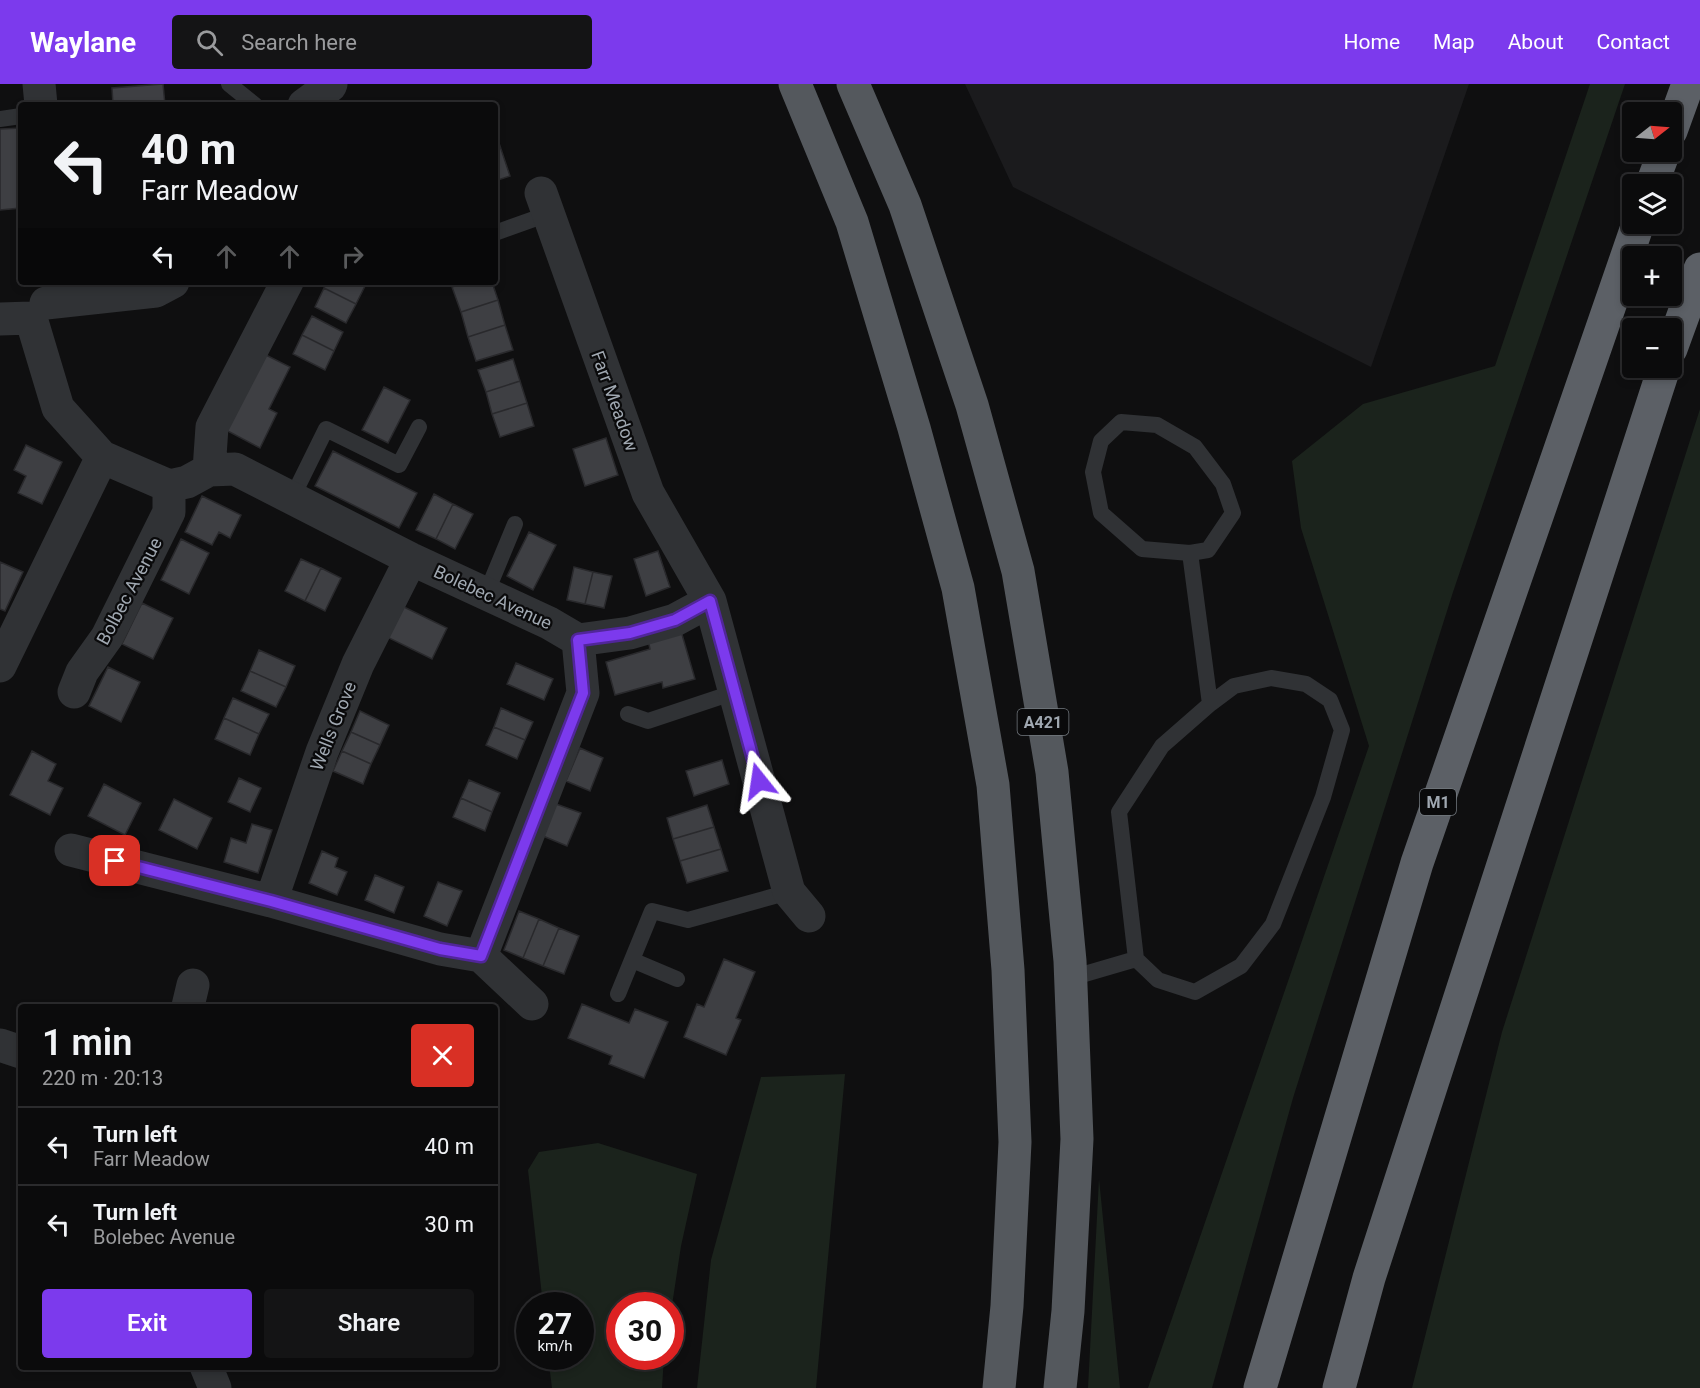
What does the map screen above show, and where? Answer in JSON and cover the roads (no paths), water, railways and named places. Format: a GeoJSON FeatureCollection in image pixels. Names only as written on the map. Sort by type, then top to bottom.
{"type":"FeatureCollection","features":[{"type":"Feature","properties":{"kind":"highway"},"geometry":{"type":"LineString","coordinates":[[795,84],[852,222],[914,428],[958,588],[993,785],[1008,970],[1015,1142],[1007,1306],[999,1388]]}},
{"type":"Feature","properties":{"kind":"highway","name":"A421"},"geometry":{"type":"LineString","coordinates":[[853,84],[905,205],[972,405],[1018,571],[1052,772],[1071,978],[1077,1139],[1068,1311],[1060,1388]]}},
{"type":"Feature","properties":{"kind":"highway"},"geometry":{"type":"LineString","coordinates":[[1681,102],[1688,84]]}},
{"type":"Feature","properties":{"kind":"highway","name":"M1"},"geometry":{"type":"LineString","coordinates":[[1260,1388],[1417,863],[1635,234]]}},
{"type":"Feature","properties":{"kind":"highway"},"geometry":{"type":"LineString","coordinates":[[1682,319],[1700,269]]}},
{"type":"Feature","properties":{"kind":"highway"},"geometry":{"type":"LineString","coordinates":[[1340,1388],[1372,1267],[1661,378]]}},
{"type":"Feature","properties":{"kind":"street"},"geometry":{"type":"LineString","coordinates":[[39,84],[40,102]]}},
{"type":"Feature","properties":{"kind":"street"},"geometry":{"type":"LineString","coordinates":[[308,102],[331,84]]}},
{"type":"Feature","properties":{"kind":"street","name":"Farr Meadow"},"geometry":{"type":"LineString","coordinates":[[545,203],[648,493],[710,601],[799,904]]}},
{"type":"Feature","properties":{"kind":"street"},"geometry":{"type":"LineString","coordinates":[[167,285],[156,291],[32,306],[58,408],[102,457],[168,486]]}},
{"type":"Feature","properties":{"kind":"street"},"geometry":{"type":"LineString","coordinates":[[209,470],[212,427],[285,285]]}},
{"type":"Feature","properties":{"kind":"street"},"geometry":{"type":"LineString","coordinates":[[1,661],[102,457]]}},
{"type":"Feature","properties":{"kind":"street","name":"Bolebec Avenue"},"geometry":{"type":"LineString","coordinates":[[168,486],[187,482],[209,470],[235,469],[411,559],[549,623],[578,640]]}},
{"type":"Feature","properties":{"kind":"street","name":"Bolbec Avenue"},"geometry":{"type":"LineString","coordinates":[[74,692],[82,672],[107,637],[169,512],[168,486]]}},
{"type":"Feature","properties":{"kind":"street","name":"Wells Grove"},"geometry":{"type":"LineString","coordinates":[[271,901],[321,752],[358,664],[411,559]]}},
{"type":"Feature","properties":{"kind":"street"},"geometry":{"type":"LineString","coordinates":[[481,956],[583,693],[578,640],[630,633],[675,620],[710,601]]}},
{"type":"Feature","properties":{"kind":"street"},"geometry":{"type":"LineString","coordinates":[[71,850],[271,901],[440,949],[481,956],[532,1004]]}},
{"type":"Feature","properties":{"kind":"street"},"geometry":{"type":"LineString","coordinates":[[0,1046],[18,1051]]}},
{"type":"Feature","properties":{"kind":"street"},"geometry":{"type":"LineString","coordinates":[[207,1370],[214,1388]]}},
{"type":"Feature","properties":{"kind":"lane"},"geometry":{"type":"LineString","coordinates":[[229,84],[251,102]]}},
{"type":"Feature","properties":{"kind":"lane"},"geometry":{"type":"LineString","coordinates":[[0,119],[18,116]]}},
{"type":"Feature","properties":{"kind":"lane"},"geometry":{"type":"LineString","coordinates":[[498,231],[545,203]]}},
{"type":"Feature","properties":{"kind":"lane"},"geometry":{"type":"LineString","coordinates":[[1121,422],[1157,425],[1195,447],[1223,484],[1233,513],[1208,550],[1190,554],[1142,549],[1101,513],[1093,472],[1101,441],[1121,422]]}},
{"type":"Feature","properties":{"kind":"lane"},"geometry":{"type":"LineString","coordinates":[[292,498],[326,429],[399,465],[419,427]]}},
{"type":"Feature","properties":{"kind":"lane"},"geometry":{"type":"LineString","coordinates":[[486,594],[515,524]]}},
{"type":"Feature","properties":{"kind":"lane"},"geometry":{"type":"LineString","coordinates":[[1190,554],[1210,704]]}},
{"type":"Feature","properties":{"kind":"lane"},"geometry":{"type":"LineString","coordinates":[[1271,678],[1306,684],[1330,700],[1342,730],[1323,797],[1274,924],[1241,966],[1195,992],[1158,980],[1136,959],[1119,812],[1162,746],[1234,686],[1271,678]]}},
{"type":"Feature","properties":{"kind":"lane"},"geometry":{"type":"LineString","coordinates":[[628,714],[648,721],[735,692]]}},
{"type":"Feature","properties":{"kind":"lane"},"geometry":{"type":"LineString","coordinates":[[618,994],[652,910],[688,920],[799,904]]}},
{"type":"Feature","properties":{"kind":"lane"},"geometry":{"type":"LineString","coordinates":[[1071,978],[1136,959]]}},
{"type":"Feature","properties":{"kind":"lane"},"geometry":{"type":"LineString","coordinates":[[632,960],[677,979]]}}]}
